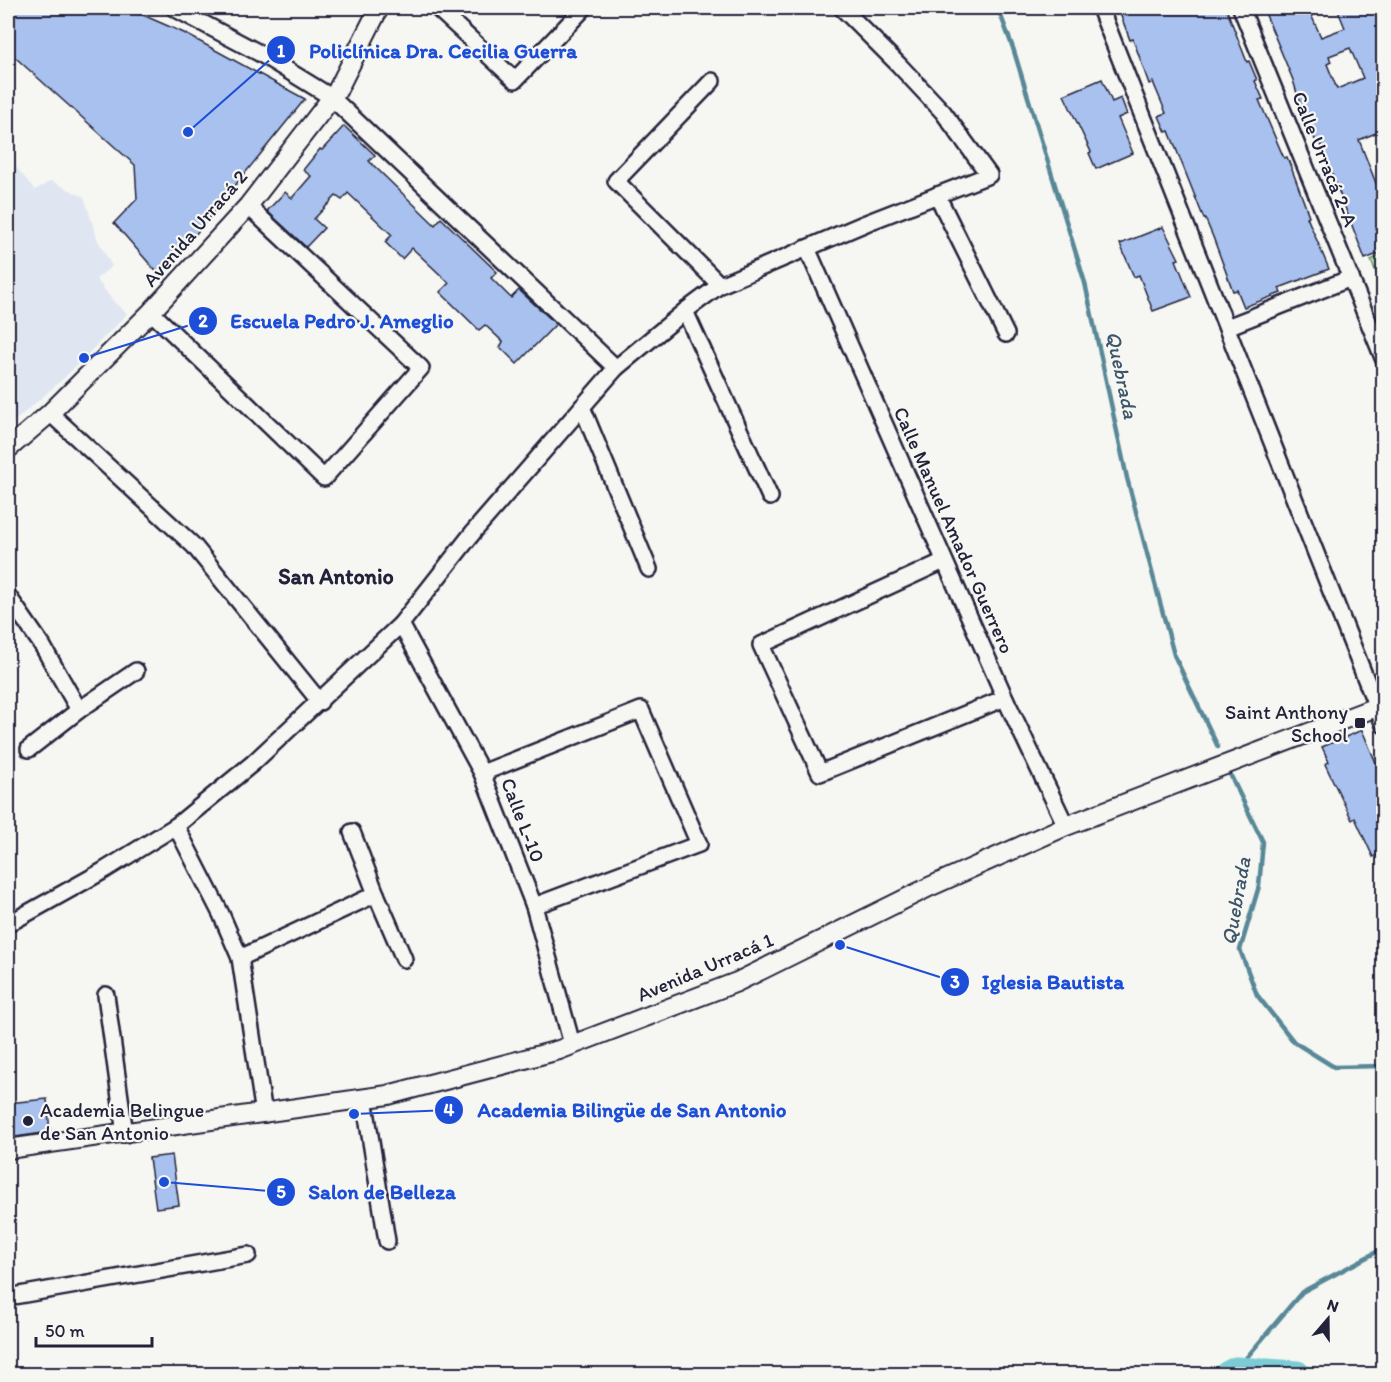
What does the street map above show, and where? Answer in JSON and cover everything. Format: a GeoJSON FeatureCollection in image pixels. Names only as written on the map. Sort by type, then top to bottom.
{"type":"FeatureCollection","features":[{"type":"Feature","properties":{"kind":"street"},"geometry":{"type":"LineString","coordinates":[[174,8],[261,54],[331,97],[616,368]]}},
{"type":"Feature","properties":{"kind":"street","name":"Avenida Urracá 2"},"geometry":{"type":"LineString","coordinates":[[8,449],[50,413],[152,312],[248,206],[337,91],[379,8]]}},
{"type":"Feature","properties":{"kind":"street"},"geometry":{"type":"LineString","coordinates":[[437,8],[515,80],[584,8]]}},
{"type":"Feature","properties":{"kind":"street"},"geometry":{"type":"LineString","coordinates":[[8,924],[103,871],[176,826],[253,763],[401,624],[475,530],[616,368],[685,311],[720,285],[989,175],[943,112],[899,64],[842,8]]}},
{"type":"Feature","properties":{"kind":"street"},"geometry":{"type":"LineString","coordinates":[[1100,8],[1380,705],[1383,725]]}},
{"type":"Feature","properties":{"kind":"street","name":"Calle Urracá 2-A"},"geometry":{"type":"LineString","coordinates":[[1241,8],[1383,360]]}},
{"type":"Feature","properties":{"kind":"street"},"geometry":{"type":"LineString","coordinates":[[712,81],[616,181],[720,285]]}},
{"type":"Feature","properties":{"kind":"street"},"geometry":{"type":"LineString","coordinates":[[937,195],[1006,334]]}},
{"type":"Feature","properties":{"kind":"street"},"geometry":{"type":"LineString","coordinates":[[152,312],[324,478],[421,368],[248,206]]}},
{"type":"Feature","properties":{"kind":"street","name":"Calle Manuel Amador Guerrero"},"geometry":{"type":"LineString","coordinates":[[807,248],[1005,698],[1066,826]]}},
{"type":"Feature","properties":{"kind":"street"},"geometry":{"type":"LineString","coordinates":[[1227,327],[1351,278]]}},
{"type":"Feature","properties":{"kind":"street"},"geometry":{"type":"LineString","coordinates":[[685,311],[770,497]]}},
{"type":"Feature","properties":{"kind":"street"},"geometry":{"type":"LineString","coordinates":[[582,407],[649,569]]}},
{"type":"Feature","properties":{"kind":"street"},"geometry":{"type":"LineString","coordinates":[[50,413],[194,546],[320,702]]}},
{"type":"Feature","properties":{"kind":"street"},"geometry":{"type":"LineString","coordinates":[[944,561],[761,645],[820,773],[1005,698]]}},
{"type":"Feature","properties":{"kind":"street"},"geometry":{"type":"LineString","coordinates":[[8,596],[42,645],[79,710]]}},
{"type":"Feature","properties":{"kind":"street","name":"Calle L-10"},"geometry":{"type":"LineString","coordinates":[[401,624],[482,773],[534,906],[573,1044]]}},
{"type":"Feature","properties":{"kind":"street"},"geometry":{"type":"LineString","coordinates":[[29,749],[79,710],[136,671]]}},
{"type":"Feature","properties":{"kind":"street","name":"Avenida Urracá 1"},"geometry":{"type":"LineString","coordinates":[[8,1149],[388,1095],[548,1053],[737,982],[929,887],[1066,826],[1380,705]]}},
{"type":"Feature","properties":{"kind":"street"},"geometry":{"type":"LineString","coordinates":[[482,773],[641,710],[699,844],[534,906]]}},
{"type":"Feature","properties":{"kind":"street"},"geometry":{"type":"LineString","coordinates":[[176,826],[222,914],[240,958],[264,1114]]}},
{"type":"Feature","properties":{"kind":"street"},"geometry":{"type":"LineString","coordinates":[[352,832],[404,958]]}},
{"type":"Feature","properties":{"kind":"street"},"geometry":{"type":"LineString","coordinates":[[240,958],[376,894]]}},
{"type":"Feature","properties":{"kind":"street"},"geometry":{"type":"LineString","coordinates":[[106,995],[124,1134]]}},
{"type":"Feature","properties":{"kind":"street"},"geometry":{"type":"LineString","coordinates":[[364,1098],[387,1240]]}},
{"type":"Feature","properties":{"kind":"street"},"geometry":{"type":"LineString","coordinates":[[8,1297],[248,1255]]}},
{"type":"Feature","properties":{"kind":"shaded area"},"geometry":{"type":"Polygon","coordinates":[[[8,158],[35,190],[51,181],[84,197],[98,241],[112,266],[96,279],[127,314],[63,379],[8,427],[8,158]]]}},
{"type":"Feature","properties":{"kind":"green space"},"geometry":{"type":"Polygon","coordinates":[[[1383,254],[1383,281],[1380,282],[1371,260],[1383,254]]]}},
{"type":"Feature","properties":{"kind":"building"},"geometry":{"type":"Polygon","coordinates":[[[8,8],[127,8],[184,33],[305,99],[161,277],[114,223],[137,199],[135,165],[8,51],[8,8]]]}},
{"type":"Feature","properties":{"kind":"building"},"geometry":{"type":"Polygon","coordinates":[[[1118,8],[1226,8],[1247,62],[1249,61],[1257,80],[1255,81],[1263,99],[1259,100],[1284,158],[1287,157],[1309,216],[1307,217],[1329,269],[1279,288],[1281,293],[1244,307],[1237,290],[1233,291],[1169,131],[1166,132],[1159,116],[1166,113],[1153,82],[1149,84],[1133,39],[1130,40],[1118,8]]]}},
{"type":"Feature","properties":{"kind":"building"},"geometry":{"type":"Polygon","coordinates":[[[1263,8],[1308,8],[1321,37],[1345,28],[1337,8],[1383,8],[1383,130],[1359,140],[1383,201],[1383,252],[1365,259],[1320,143],[1317,144],[1301,107],[1293,80],[1263,8]],[[1350,48],[1329,56],[1331,62],[1327,64],[1337,89],[1363,78],[1350,48]]]}},
{"type":"Feature","properties":{"kind":"building"},"geometry":{"type":"Polygon","coordinates":[[[1102,79],[1112,102],[1121,98],[1127,114],[1118,118],[1133,153],[1096,169],[1089,153],[1091,152],[1064,95],[1102,79]]]}},
{"type":"Feature","properties":{"kind":"building"},"geometry":{"type":"Polygon","coordinates":[[[344,126],[375,155],[369,161],[435,225],[441,218],[497,272],[491,278],[511,298],[519,290],[556,324],[517,364],[500,347],[503,342],[485,325],[479,330],[440,292],[449,283],[412,248],[402,259],[385,242],[392,235],[348,193],[342,200],[336,196],[314,219],[324,228],[306,247],[267,211],[285,192],[292,198],[311,176],[303,170],[320,149],[322,150],[344,126]]]}},
{"type":"Feature","properties":{"kind":"building"},"geometry":{"type":"Polygon","coordinates":[[[1163,227],[1179,259],[1176,260],[1191,297],[1153,311],[1139,275],[1134,277],[1120,244],[1163,227]]]}},
{"type":"Feature","properties":{"kind":"building"},"geometry":{"type":"Polygon","coordinates":[[[1362,730],[1383,779],[1383,853],[1373,857],[1355,818],[1352,820],[1325,764],[1329,762],[1322,747],[1362,730]]]}},
{"type":"Feature","properties":{"kind":"building","name":"Academia Belingue de San Antonio"},"geometry":{"type":"Polygon","coordinates":[[[47,1099],[50,1132],[8,1138],[8,1103],[47,1099]]]}},
{"type":"Feature","properties":{"kind":"building"},"geometry":{"type":"Polygon","coordinates":[[[172,1155],[179,1205],[156,1208],[149,1158],[172,1155]]]}},
{"type":"Feature","properties":{"kind":"waterway","name":"Quebrada"},"geometry":{"type":"LineString","coordinates":[[998,8],[1013,48],[1085,283],[1127,478],[1174,655],[1218,747]]}},
{"type":"Feature","properties":{"kind":"waterway","name":"Quebrada"},"geometry":{"type":"LineString","coordinates":[[1228,770],[1263,842],[1259,886],[1240,950],[1257,995],[1294,1042],[1334,1067],[1384,1066]]}},
{"type":"Feature","properties":{"kind":"waterway","name":"Quebrada"},"geometry":{"type":"LineString","coordinates":[[1236,1370],[1302,1292],[1384,1248]]}},
{"type":"Feature","properties":{"kind":"waterway"},"geometry":{"type":"LineString","coordinates":[[1228,1374],[1236,1370],[1297,1374]]}},
{"type":"Feature","properties":{"kind":"place","name":"Policlínica Dra. Cecilia Guerra"},"geometry":{"type":"Point","coordinates":[188,132]}},
{"type":"Feature","properties":{"kind":"place","name":"Escuela Pedro J. Ameglio"},"geometry":{"type":"Point","coordinates":[84,358]}},
{"type":"Feature","properties":{"kind":"place","name":"Saint Anthony School"},"geometry":{"type":"Point","coordinates":[1360,723]}},
{"type":"Feature","properties":{"kind":"place","name":"Iglesia Bautista"},"geometry":{"type":"Point","coordinates":[840,945]}},
{"type":"Feature","properties":{"kind":"place","name":"Academia Bilingüe de San Antonio"},"geometry":{"type":"Point","coordinates":[354,1114]}},
{"type":"Feature","properties":{"kind":"place","name":"Academia Belingue de San Antonio"},"geometry":{"type":"Point","coordinates":[28,1121]}},
{"type":"Feature","properties":{"kind":"place","name":"Salon de Belleza"},"geometry":{"type":"Point","coordinates":[164,1182]}},
{"type":"Feature","properties":{"kind":"district","name":"San Antonio"},"geometry":{"type":"Point","coordinates":[336,576]}}]}
